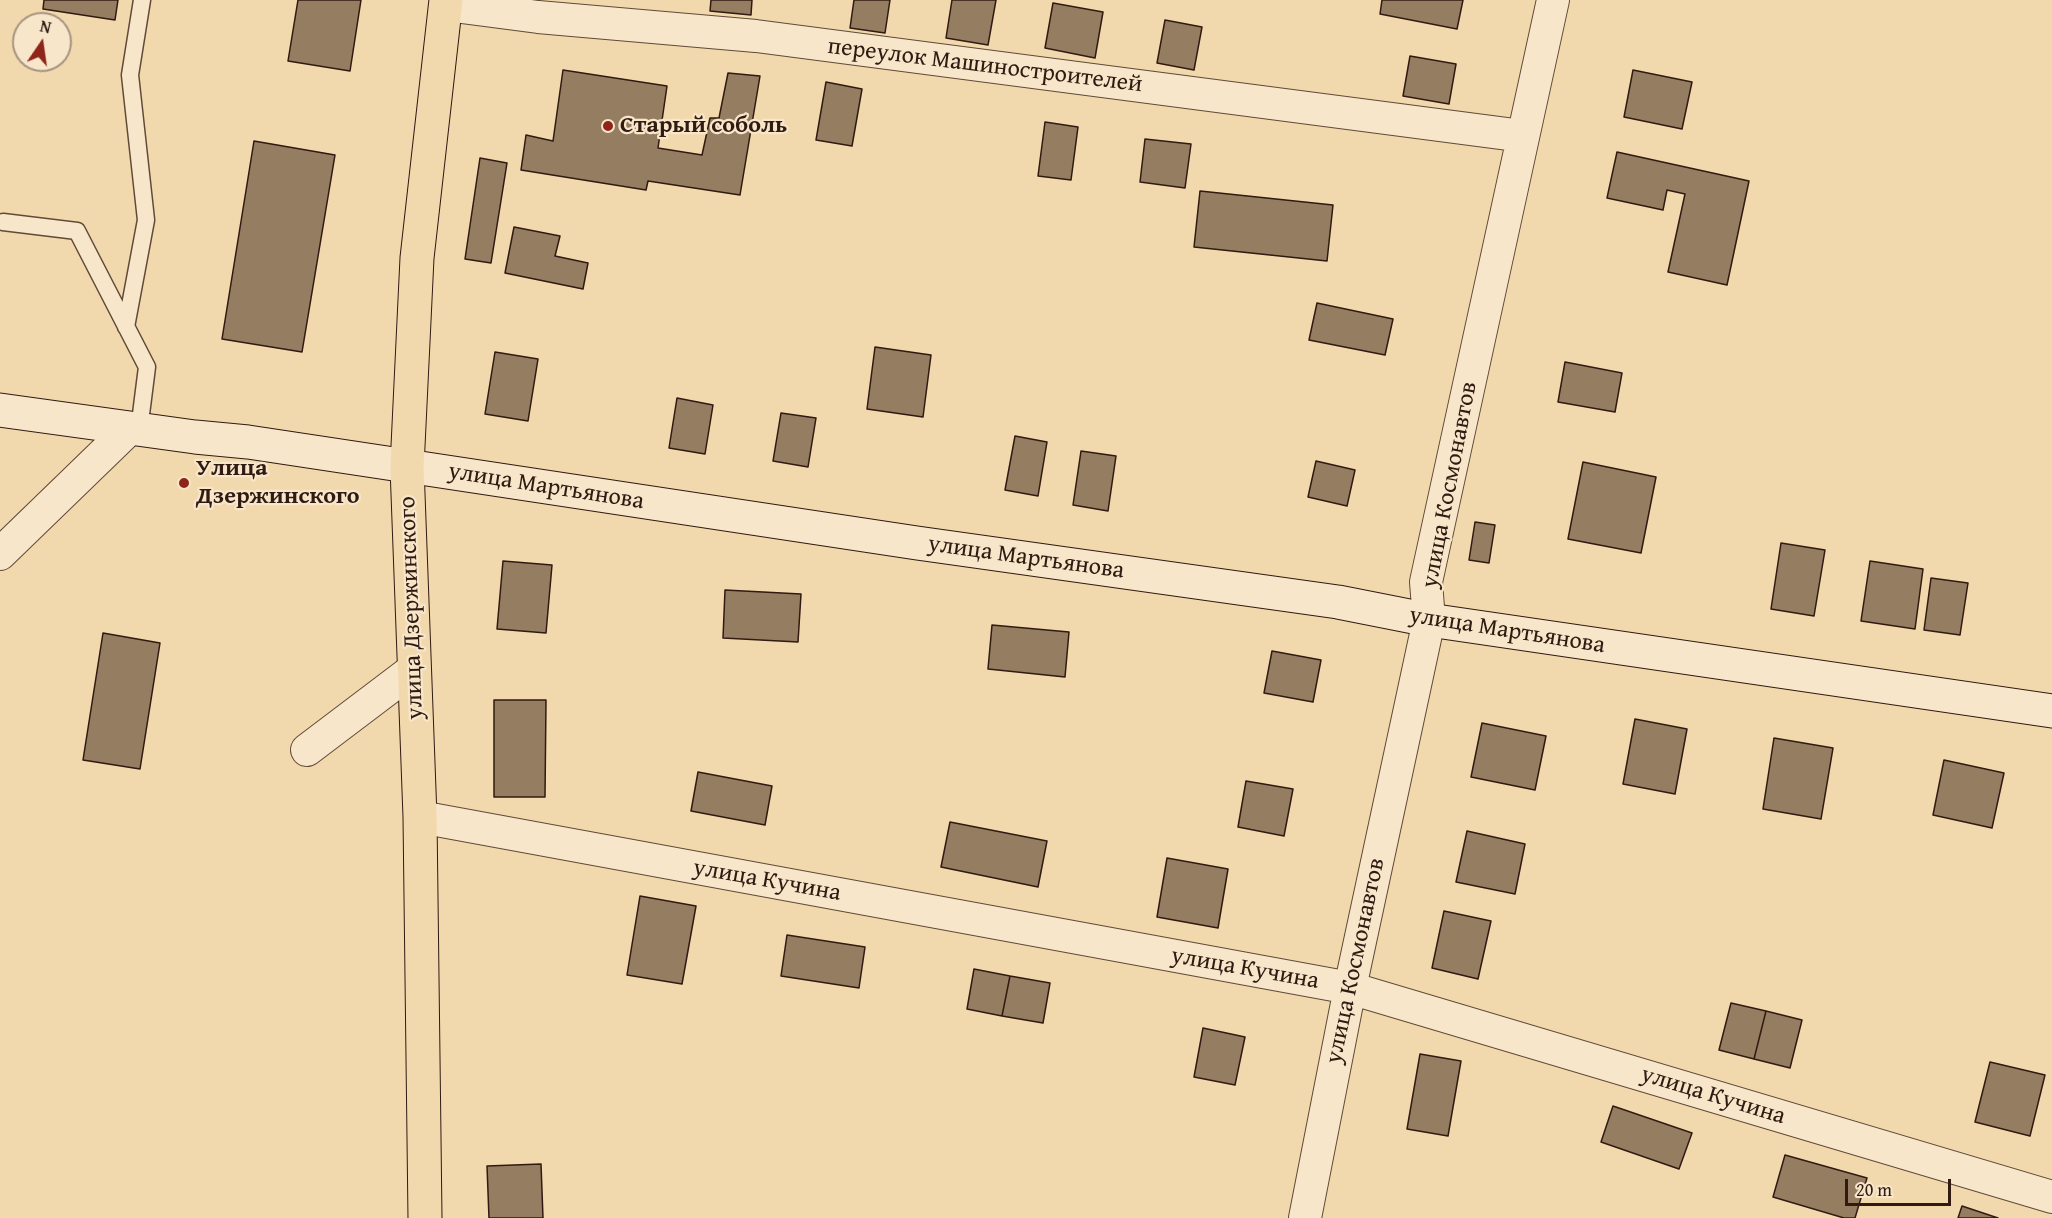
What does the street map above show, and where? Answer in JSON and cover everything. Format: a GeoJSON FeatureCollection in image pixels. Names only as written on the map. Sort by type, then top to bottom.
{"type":"FeatureCollection","features":[{"type":"Feature","properties":{"kind":"main road","name":"улица Дзержинского"},"geometry":{"type":"LineString","coordinates":[[425,1218],[420,817],[406,467],[417,258],[446,2]]}},
{"type":"Feature","properties":{"kind":"main road","name":"улица Мартьянова"},"geometry":{"type":"LineString","coordinates":[[0,410],[248,442],[906,542],[1338,602],[1429,620],[2052,711]]}},
{"type":"Feature","properties":{"kind":"street","name":"улица Космонавтов"},"geometry":{"type":"LineString","coordinates":[[1305,1218],[1350,988],[1429,620],[1426,582],[1553,0]]}},
{"type":"Feature","properties":{"kind":"street","name":"переулок Машиностроителей"},"geometry":{"type":"LineString","coordinates":[[446,2],[538,17],[756,36],[1523,136]]}},
{"type":"Feature","properties":{"kind":"street"},"geometry":{"type":"LineString","coordinates":[[0,554],[134,429]]}},
{"type":"Feature","properties":{"kind":"street"},"geometry":{"type":"LineString","coordinates":[[307,750],[414,669]]}},
{"type":"Feature","properties":{"kind":"street","name":"улица Кучина"},"geometry":{"type":"LineString","coordinates":[[420,817],[1350,988],[2052,1197]]}},
{"type":"Feature","properties":{"kind":"lane"},"geometry":{"type":"LineString","coordinates":[[126,327],[146,220],[130,75],[142,0]]}},
{"type":"Feature","properties":{"kind":"lane"},"geometry":{"type":"LineString","coordinates":[[3,222],[77,231],[147,367],[134,429]]}},
{"type":"Feature","properties":{"kind":"building"},"geometry":{"type":"Polygon","coordinates":[[[44,0],[118,0],[115,20],[43,9],[44,0]]]}},
{"type":"Feature","properties":{"kind":"building"},"geometry":{"type":"Polygon","coordinates":[[[298,0],[361,0],[350,71],[288,61],[298,0]]]}},
{"type":"Feature","properties":{"kind":"building"},"geometry":{"type":"Polygon","coordinates":[[[711,0],[752,0],[751,15],[710,11],[711,0]]]}},
{"type":"Feature","properties":{"kind":"building"},"geometry":{"type":"Polygon","coordinates":[[[854,0],[890,0],[885,33],[850,28],[854,0]]]}},
{"type":"Feature","properties":{"kind":"building"},"geometry":{"type":"Polygon","coordinates":[[[952,0],[996,0],[988,45],[946,38],[952,0]]]}},
{"type":"Feature","properties":{"kind":"building"},"geometry":{"type":"Polygon","coordinates":[[[1382,0],[1463,0],[1457,29],[1380,14],[1382,0]]]}},
{"type":"Feature","properties":{"kind":"building"},"geometry":{"type":"Polygon","coordinates":[[[1053,3],[1103,12],[1095,58],[1045,48],[1053,3]]]}},
{"type":"Feature","properties":{"kind":"building"},"geometry":{"type":"Polygon","coordinates":[[[1165,20],[1202,27],[1194,70],[1157,63],[1165,20]]]}},
{"type":"Feature","properties":{"kind":"building"},"geometry":{"type":"Polygon","coordinates":[[[1410,56],[1456,64],[1449,104],[1403,96],[1410,56]]]}},
{"type":"Feature","properties":{"kind":"building","name":"Старый соболь"},"geometry":{"type":"Polygon","coordinates":[[[563,70],[667,86],[658,148],[702,155],[710,118],[719,118],[728,73],[760,76],[740,195],[648,181],[646,190],[521,170],[526,135],[553,141],[563,70]]]}},
{"type":"Feature","properties":{"kind":"building"},"geometry":{"type":"Polygon","coordinates":[[[1633,70],[1692,82],[1682,129],[1624,117],[1633,70]]]}},
{"type":"Feature","properties":{"kind":"building"},"geometry":{"type":"Polygon","coordinates":[[[826,82],[862,89],[852,146],[816,140],[826,82]]]}},
{"type":"Feature","properties":{"kind":"building"},"geometry":{"type":"Polygon","coordinates":[[[1045,122],[1078,127],[1071,180],[1038,176],[1045,122]]]}},
{"type":"Feature","properties":{"kind":"building"},"geometry":{"type":"Polygon","coordinates":[[[1145,139],[1191,144],[1185,188],[1140,182],[1145,139]]]}},
{"type":"Feature","properties":{"kind":"building"},"geometry":{"type":"Polygon","coordinates":[[[254,141],[335,155],[302,352],[222,339],[254,141]]]}},
{"type":"Feature","properties":{"kind":"building"},"geometry":{"type":"Polygon","coordinates":[[[1617,152],[1749,181],[1727,285],[1668,272],[1685,194],[1667,190],[1663,210],[1607,198],[1617,152]]]}},
{"type":"Feature","properties":{"kind":"building"},"geometry":{"type":"Polygon","coordinates":[[[480,158],[507,163],[491,263],[465,259],[480,158]]]}},
{"type":"Feature","properties":{"kind":"building"},"geometry":{"type":"Polygon","coordinates":[[[1200,191],[1333,205],[1327,261],[1194,247],[1200,191]]]}},
{"type":"Feature","properties":{"kind":"building"},"geometry":{"type":"Polygon","coordinates":[[[514,227],[560,236],[555,256],[588,263],[583,289],[505,273],[514,227]]]}},
{"type":"Feature","properties":{"kind":"building"},"geometry":{"type":"Polygon","coordinates":[[[1317,303],[1393,319],[1385,355],[1309,340],[1317,303]]]}},
{"type":"Feature","properties":{"kind":"building"},"geometry":{"type":"Polygon","coordinates":[[[875,347],[931,355],[923,417],[867,409],[875,347]]]}},
{"type":"Feature","properties":{"kind":"building"},"geometry":{"type":"Polygon","coordinates":[[[495,352],[538,359],[528,421],[485,414],[495,352]]]}},
{"type":"Feature","properties":{"kind":"building"},"geometry":{"type":"Polygon","coordinates":[[[1565,362],[1622,373],[1615,412],[1558,402],[1565,362]]]}},
{"type":"Feature","properties":{"kind":"building"},"geometry":{"type":"Polygon","coordinates":[[[677,398],[713,405],[705,454],[669,448],[677,398]]]}},
{"type":"Feature","properties":{"kind":"building"},"geometry":{"type":"Polygon","coordinates":[[[781,413],[816,418],[808,467],[773,461],[781,413]]]}},
{"type":"Feature","properties":{"kind":"building"},"geometry":{"type":"Polygon","coordinates":[[[1015,436],[1047,442],[1038,496],[1005,490],[1015,436]]]}},
{"type":"Feature","properties":{"kind":"building"},"geometry":{"type":"Polygon","coordinates":[[[1081,451],[1116,456],[1108,511],[1073,505],[1081,451]]]}},
{"type":"Feature","properties":{"kind":"building"},"geometry":{"type":"Polygon","coordinates":[[[1316,461],[1355,470],[1347,506],[1308,497],[1316,461]]]}},
{"type":"Feature","properties":{"kind":"building"},"geometry":{"type":"Polygon","coordinates":[[[1583,462],[1656,477],[1641,553],[1568,539],[1583,462]]]}},
{"type":"Feature","properties":{"kind":"building"},"geometry":{"type":"Polygon","coordinates":[[[1475,522],[1495,525],[1489,563],[1469,560],[1475,522]]]}},
{"type":"Feature","properties":{"kind":"building"},"geometry":{"type":"Polygon","coordinates":[[[1781,543],[1825,550],[1814,616],[1771,609],[1781,543]]]}},
{"type":"Feature","properties":{"kind":"building"},"geometry":{"type":"Polygon","coordinates":[[[503,561],[552,565],[546,633],[497,629],[503,561]]]}},
{"type":"Feature","properties":{"kind":"building"},"geometry":{"type":"Polygon","coordinates":[[[1870,561],[1923,569],[1915,629],[1861,621],[1870,561]]]}},
{"type":"Feature","properties":{"kind":"building"},"geometry":{"type":"Polygon","coordinates":[[[1931,578],[1968,583],[1960,635],[1924,630],[1931,578]]]}},
{"type":"Feature","properties":{"kind":"building"},"geometry":{"type":"Polygon","coordinates":[[[725,590],[801,594],[798,642],[723,638],[725,590]]]}},
{"type":"Feature","properties":{"kind":"building"},"geometry":{"type":"Polygon","coordinates":[[[992,625],[1069,632],[1065,677],[988,669],[992,625]]]}},
{"type":"Feature","properties":{"kind":"building"},"geometry":{"type":"Polygon","coordinates":[[[103,633],[160,643],[140,769],[83,760],[103,633]]]}},
{"type":"Feature","properties":{"kind":"building"},"geometry":{"type":"Polygon","coordinates":[[[1272,651],[1321,660],[1313,702],[1264,693],[1272,651]]]}},
{"type":"Feature","properties":{"kind":"building"},"geometry":{"type":"Polygon","coordinates":[[[494,700],[546,700],[545,797],[494,797],[494,700]]]}},
{"type":"Feature","properties":{"kind":"building"},"geometry":{"type":"Polygon","coordinates":[[[1635,719],[1687,729],[1675,794],[1623,784],[1635,719]]]}},
{"type":"Feature","properties":{"kind":"building"},"geometry":{"type":"Polygon","coordinates":[[[1482,723],[1546,736],[1535,790],[1471,777],[1482,723]]]}},
{"type":"Feature","properties":{"kind":"building"},"geometry":{"type":"Polygon","coordinates":[[[1774,738],[1833,748],[1821,819],[1763,809],[1774,738]]]}},
{"type":"Feature","properties":{"kind":"building"},"geometry":{"type":"Polygon","coordinates":[[[1944,760],[2004,773],[1992,828],[1933,815],[1944,760]]]}},
{"type":"Feature","properties":{"kind":"building"},"geometry":{"type":"Polygon","coordinates":[[[698,772],[772,786],[765,825],[691,811],[698,772]]]}},
{"type":"Feature","properties":{"kind":"building"},"geometry":{"type":"Polygon","coordinates":[[[1246,781],[1293,789],[1284,836],[1238,827],[1246,781]]]}},
{"type":"Feature","properties":{"kind":"building"},"geometry":{"type":"Polygon","coordinates":[[[950,822],[1047,841],[1038,887],[941,867],[950,822]]]}},
{"type":"Feature","properties":{"kind":"building"},"geometry":{"type":"Polygon","coordinates":[[[1467,831],[1525,844],[1515,894],[1456,882],[1467,831]]]}},
{"type":"Feature","properties":{"kind":"building"},"geometry":{"type":"Polygon","coordinates":[[[1167,858],[1228,869],[1218,928],[1157,917],[1167,858]]]}},
{"type":"Feature","properties":{"kind":"building"},"geometry":{"type":"Polygon","coordinates":[[[640,896],[696,906],[682,984],[627,975],[640,896]]]}},
{"type":"Feature","properties":{"kind":"building"},"geometry":{"type":"Polygon","coordinates":[[[1444,911],[1491,921],[1478,979],[1432,968],[1444,911]]]}},
{"type":"Feature","properties":{"kind":"building"},"geometry":{"type":"Polygon","coordinates":[[[787,935],[865,947],[859,988],[781,976],[787,935]]]}},
{"type":"Feature","properties":{"kind":"building"},"geometry":{"type":"Polygon","coordinates":[[[974,969],[1010,976],[1002,1016],[967,1009],[974,969]]]}},
{"type":"Feature","properties":{"kind":"building"},"geometry":{"type":"Polygon","coordinates":[[[1010,976],[1050,983],[1043,1023],[1002,1016],[1010,976]]]}},
{"type":"Feature","properties":{"kind":"building"},"geometry":{"type":"Polygon","coordinates":[[[1731,1003],[1766,1011],[1754,1059],[1719,1050],[1731,1003]]]}},
{"type":"Feature","properties":{"kind":"building"},"geometry":{"type":"Polygon","coordinates":[[[1766,1011],[1802,1020],[1790,1068],[1754,1059],[1766,1011]]]}},
{"type":"Feature","properties":{"kind":"building"},"geometry":{"type":"Polygon","coordinates":[[[1203,1028],[1245,1037],[1235,1085],[1194,1077],[1203,1028]]]}},
{"type":"Feature","properties":{"kind":"building"},"geometry":{"type":"Polygon","coordinates":[[[1420,1054],[1461,1061],[1448,1136],[1407,1129],[1420,1054]]]}},
{"type":"Feature","properties":{"kind":"building"},"geometry":{"type":"Polygon","coordinates":[[[1990,1062],[2045,1075],[2030,1136],[1975,1122],[1990,1062]]]}},
{"type":"Feature","properties":{"kind":"building"},"geometry":{"type":"Polygon","coordinates":[[[1613,1106],[1692,1133],[1679,1169],[1601,1142],[1613,1106]]]}},
{"type":"Feature","properties":{"kind":"building"},"geometry":{"type":"Polygon","coordinates":[[[1785,1155],[1867,1178],[1855,1218],[1844,1218],[1773,1197],[1785,1155]]]}},
{"type":"Feature","properties":{"kind":"building"},"geometry":{"type":"Polygon","coordinates":[[[541,1164],[543,1218],[489,1218],[487,1166],[541,1164]]]}},
{"type":"Feature","properties":{"kind":"building"},"geometry":{"type":"Polygon","coordinates":[[[1962,1206],[1998,1218],[1958,1218],[1962,1206]]]}},
{"type":"Feature","properties":{"kind":"place","name":"Старый соболь"},"geometry":{"type":"Point","coordinates":[608,126]}},
{"type":"Feature","properties":{"kind":"place","name":"Улица Дзержинского"},"geometry":{"type":"Point","coordinates":[184,483]}}]}
